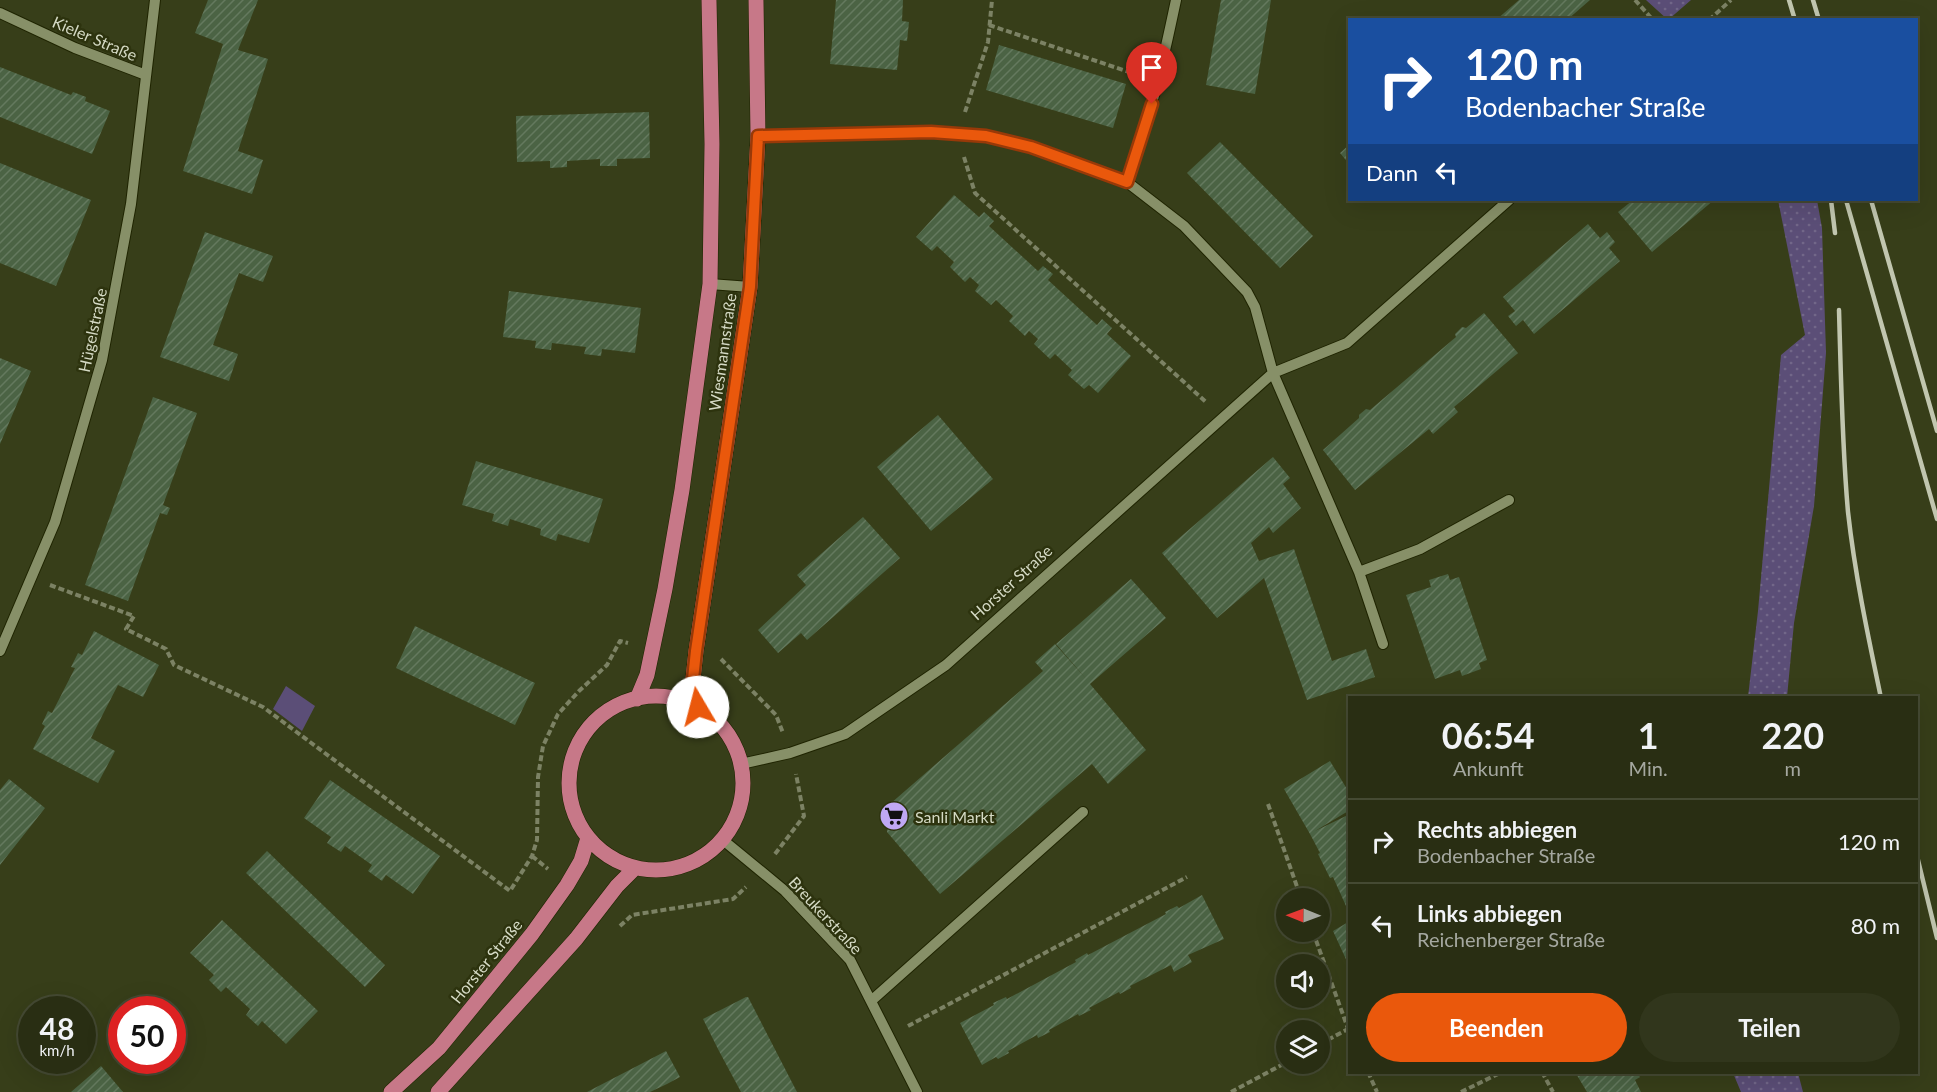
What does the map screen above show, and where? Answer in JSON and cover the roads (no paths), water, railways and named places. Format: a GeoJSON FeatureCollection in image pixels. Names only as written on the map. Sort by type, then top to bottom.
{"type":"FeatureCollection","features":[{"type":"Feature","properties":{"kind":"main road","name":"Wiesmannstraße"},"geometry":{"type":"LineString","coordinates":[[637,699],[647,675],[682,490],[710,284],[712,144],[709,0]]}},
{"type":"Feature","properties":{"kind":"main road","name":"Wiesmannstraße"},"geometry":{"type":"LineString","coordinates":[[698,707],[693,679],[696,651],[750,287],[758,136],[756,0]]}},
{"type":"Feature","properties":{"kind":"main road"},"geometry":{"type":"LineString","coordinates":[[656,696],[684,700],[698,707],[708,713],[727,732],[740,757],[744,784],[739,811],[723,840],[707,855],[683,867],[656,871],[629,867],[605,854],[588,838],[573,811],[568,783],[572,756],[585,732],[605,712],[629,700],[656,696]]}},
{"type":"Feature","properties":{"kind":"main road","name":"Horster Straße"},"geometry":{"type":"LineString","coordinates":[[391,1092],[439,1048],[532,934],[581,861],[588,838]]}},
{"type":"Feature","properties":{"kind":"main road"},"geometry":{"type":"LineString","coordinates":[[438,1092],[576,939],[617,886],[635,868]]}},
{"type":"Feature","properties":{"kind":"street","name":"Hügelstraße"},"geometry":{"type":"LineString","coordinates":[[0,651],[55,522],[102,360],[131,204],[155,0]]}},
{"type":"Feature","properties":{"kind":"street"},"geometry":{"type":"LineString","coordinates":[[1127,182],[1158,82],[1176,0]]}},
{"type":"Feature","properties":{"kind":"street","name":"Kieler Straße"},"geometry":{"type":"LineString","coordinates":[[0,13],[75,48],[146,75]]}},
{"type":"Feature","properties":{"kind":"street"},"geometry":{"type":"LineString","coordinates":[[758,136],[919,132],[986,136],[1031,147],[1127,182],[1184,226],[1247,292],[1255,307],[1274,373],[1359,572],[1383,644]]}},
{"type":"Feature","properties":{"kind":"street","name":"Horster Straße"},"geometry":{"type":"LineString","coordinates":[[741,764],[790,753],[845,734],[946,665],[1274,373],[1347,343],[1508,201]]}},
{"type":"Feature","properties":{"kind":"street"},"geometry":{"type":"LineString","coordinates":[[710,284],[750,287]]}},
{"type":"Feature","properties":{"kind":"street"},"geometry":{"type":"LineString","coordinates":[[1359,572],[1420,549],[1509,500]]}},
{"type":"Feature","properties":{"kind":"street"},"geometry":{"type":"LineString","coordinates":[[871,1000],[1083,812]]}},
{"type":"Feature","properties":{"kind":"street","name":"Breukerstraße"},"geometry":{"type":"LineString","coordinates":[[723,840],[785,891],[850,960],[917,1092]]}},
{"type":"Feature","properties":{"kind":"railway"},"geometry":{"type":"LineString","coordinates":[[1789,0],[1794,18]]}},
{"type":"Feature","properties":{"kind":"railway"},"geometry":{"type":"LineString","coordinates":[[1813,0],[1818,18]]}},
{"type":"Feature","properties":{"kind":"railway"},"geometry":{"type":"LineString","coordinates":[[1831,201],[1835,233]]}},
{"type":"Feature","properties":{"kind":"railway"},"geometry":{"type":"LineString","coordinates":[[1846,201],[1937,519]]}},
{"type":"Feature","properties":{"kind":"railway"},"geometry":{"type":"LineString","coordinates":[[1871,201],[1937,431]]}},
{"type":"Feature","properties":{"kind":"railway"},"geometry":{"type":"LineString","coordinates":[[1839,310],[1848,512],[1858,582],[1881,696]]}},
{"type":"Feature","properties":{"kind":"railway"},"geometry":{"type":"LineString","coordinates":[[1918,860],[1937,938]]}},
{"type":"Feature","properties":{"kind":"place","name":"Sanli Markt"},"geometry":{"type":"Point","coordinates":[894,816]}}]}
